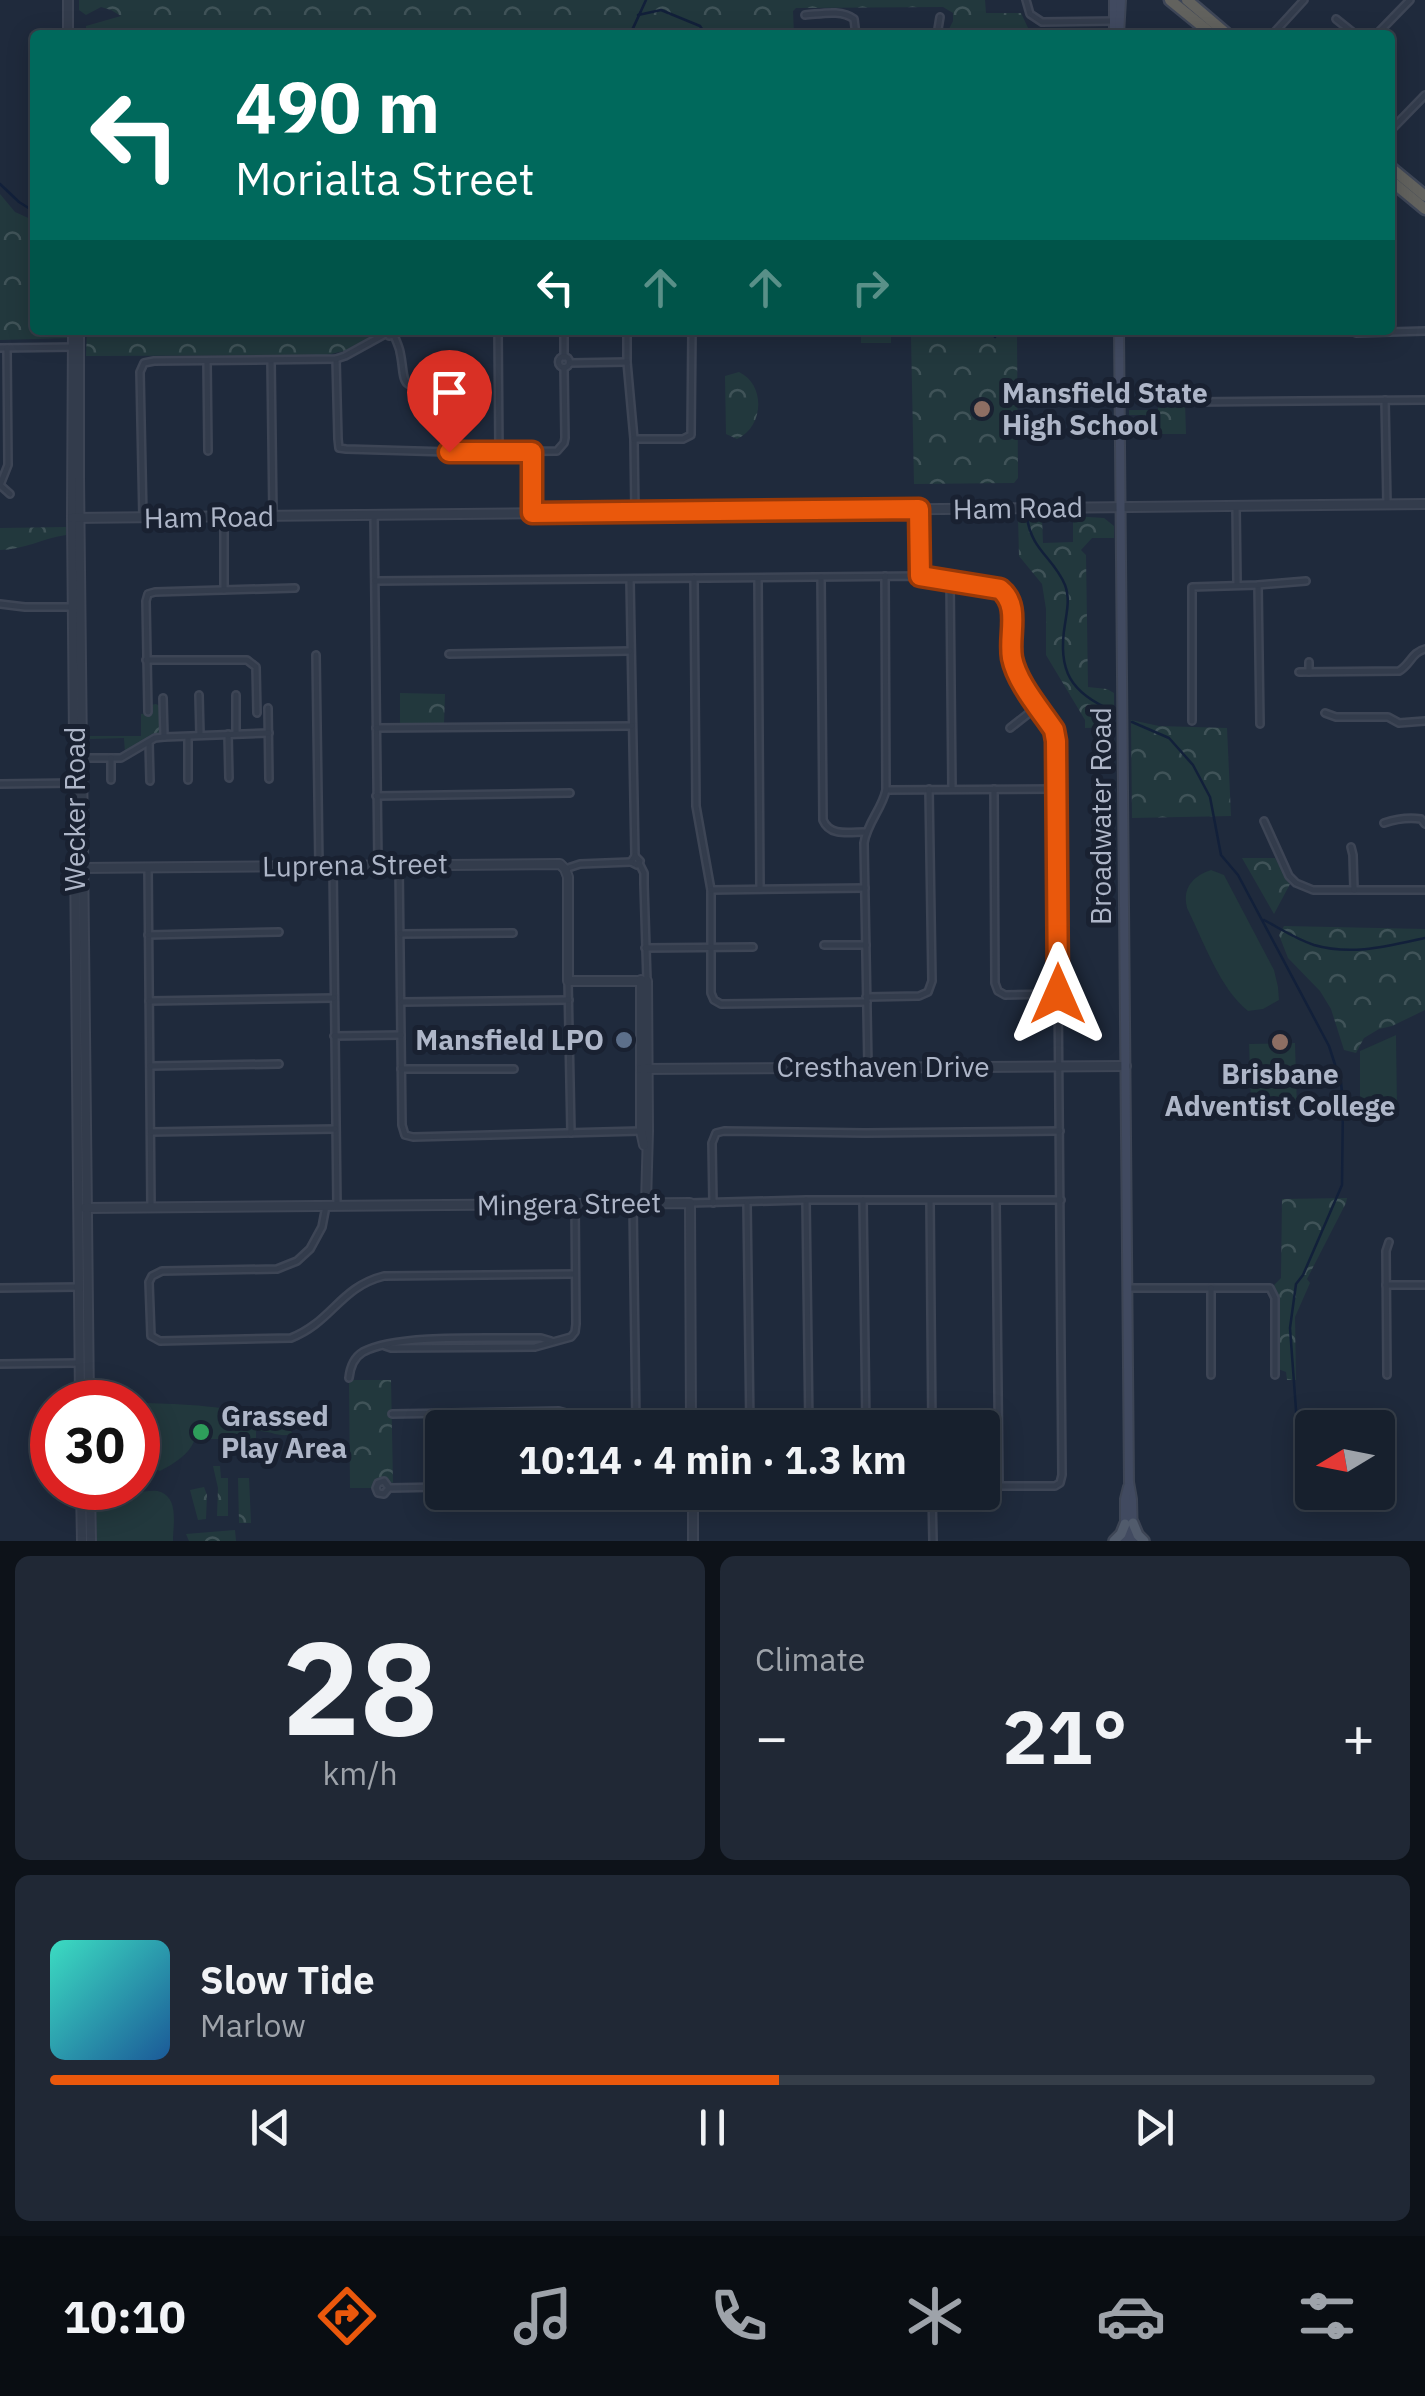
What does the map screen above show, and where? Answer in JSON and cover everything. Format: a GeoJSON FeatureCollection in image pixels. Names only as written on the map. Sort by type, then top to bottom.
{"type":"FeatureCollection","features":[{"type":"Feature","properties":{"kind":"highway"},"geometry":{"type":"LineString","coordinates":[[1170,0],[1207,30]]}},
{"type":"Feature","properties":{"kind":"highway"},"geometry":{"type":"LineString","coordinates":[[1187,0],[1222,30]]}},
{"type":"Feature","properties":{"kind":"highway"},"geometry":{"type":"LineString","coordinates":[[1395,171],[1425,196]]}},
{"type":"Feature","properties":{"kind":"highway"},"geometry":{"type":"LineString","coordinates":[[1395,184],[1425,209]]}},
{"type":"Feature","properties":{"kind":"main road"},"geometry":{"type":"LineString","coordinates":[[1116,30],[1117,0]]}},
{"type":"Feature","properties":{"kind":"main road","name":"Broadwater Road"},"geometry":{"type":"LineString","coordinates":[[1119,335],[1129,1482],[1125,1500],[1133,1541]]}},
{"type":"Feature","properties":{"kind":"main road"},"geometry":{"type":"LineString","coordinates":[[1114,1541],[1129,1524],[1144,1541]]}},
{"type":"Feature","properties":{"kind":"main road","name":"Broadwater Road"},"geometry":{"type":"LineString","coordinates":[[1125,1541],[1129,1524]]}},
{"type":"Feature","properties":{"kind":"street"},"geometry":{"type":"LineString","coordinates":[[68,0],[68,30]]}},
{"type":"Feature","properties":{"kind":"street"},"geometry":{"type":"LineString","coordinates":[[1026,0],[1030,14],[1042,22],[1116,21]]}},
{"type":"Feature","properties":{"kind":"street"},"geometry":{"type":"LineString","coordinates":[[1277,30],[1302,3],[1292,0]]}},
{"type":"Feature","properties":{"kind":"street"},"geometry":{"type":"LineString","coordinates":[[1381,30],[1410,0]]}},
{"type":"Feature","properties":{"kind":"street"},"geometry":{"type":"LineString","coordinates":[[805,15],[849,14],[855,30]]}},
{"type":"Feature","properties":{"kind":"street"},"geometry":{"type":"LineString","coordinates":[[938,30],[940,17]]}},
{"type":"Feature","properties":{"kind":"street"},"geometry":{"type":"LineString","coordinates":[[1336,18],[1350,30]]}},
{"type":"Feature","properties":{"kind":"street"},"geometry":{"type":"LineString","coordinates":[[1395,126],[1425,95]]}},
{"type":"Feature","properties":{"kind":"street"},"geometry":{"type":"LineString","coordinates":[[1395,332],[1425,331]]}},
{"type":"Feature","properties":{"kind":"street","name":"Wecker Road"},"geometry":{"type":"LineString","coordinates":[[76,335],[82,1208],[88,1380]]}},
{"type":"Feature","properties":{"kind":"street"},"geometry":{"type":"LineString","coordinates":[[143,518],[144,364],[336,359],[379,335]]}},
{"type":"Feature","properties":{"kind":"street"},"geometry":{"type":"LineString","coordinates":[[396,335],[404,381],[421,384],[436,380]]}},
{"type":"Feature","properties":{"kind":"street"},"geometry":{"type":"LineString","coordinates":[[498,335],[499,452]]}},
{"type":"Feature","properties":{"kind":"street"},"geometry":{"type":"LineString","coordinates":[[336,359],[339,448],[551,452],[561,448],[565,438],[564,335]]}},
{"type":"Feature","properties":{"kind":"street"},"geometry":{"type":"LineString","coordinates":[[627,335],[635,512]]}},
{"type":"Feature","properties":{"kind":"street"},"geometry":{"type":"LineString","coordinates":[[634,438],[683,439],[691,435],[692,335]]}},
{"type":"Feature","properties":{"kind":"street"},"geometry":{"type":"LineString","coordinates":[[10,494],[0,485],[8,464],[4,348],[75,347]]}},
{"type":"Feature","properties":{"kind":"street"},"geometry":{"type":"LineString","coordinates":[[271,360],[273,516]]}},
{"type":"Feature","properties":{"kind":"street"},"geometry":{"type":"LineString","coordinates":[[207,361],[208,451]]}},
{"type":"Feature","properties":{"kind":"street"},"geometry":{"type":"LineString","coordinates":[[566,362],[627,362]]}},
{"type":"Feature","properties":{"kind":"street"},"geometry":{"type":"LineString","coordinates":[[1384,400],[1387,505]]}},
{"type":"Feature","properties":{"kind":"street"},"geometry":{"type":"LineString","coordinates":[[1195,402],[1425,400]]}},
{"type":"Feature","properties":{"kind":"street"},"geometry":{"type":"LineString","coordinates":[[532,452],[532,513]]}},
{"type":"Feature","properties":{"kind":"street","name":"Ham Road"},"geometry":{"type":"LineString","coordinates":[[76,518],[1425,504]]}},
{"type":"Feature","properties":{"kind":"street"},"geometry":{"type":"LineString","coordinates":[[1236,506],[1237,585]]}},
{"type":"Feature","properties":{"kind":"street"},"geometry":{"type":"LineString","coordinates":[[919,509],[920,576]]}},
{"type":"Feature","properties":{"kind":"street"},"geometry":{"type":"LineString","coordinates":[[374,514],[378,865]]}},
{"type":"Feature","properties":{"kind":"street"},"geometry":{"type":"LineString","coordinates":[[224,516],[224,590]]}},
{"type":"Feature","properties":{"kind":"street"},"geometry":{"type":"LineString","coordinates":[[868,1067],[866,832],[886,790],[885,576]]}},
{"type":"Feature","properties":{"kind":"street"},"geometry":{"type":"LineString","coordinates":[[375,581],[920,576],[1000,589],[1010,599],[1016,670],[1054,730],[1056,741],[1062,1475],[1060,1483],[1051,1486],[1000,1486]]}},
{"type":"Feature","properties":{"kind":"street"},"geometry":{"type":"LineString","coordinates":[[822,577],[824,820],[832,832],[866,832]]}},
{"type":"Feature","properties":{"kind":"street"},"geometry":{"type":"LineString","coordinates":[[694,578],[696,806],[711,890],[714,1000],[721,1004],[866,1000],[928,992],[932,981],[929,790]]}},
{"type":"Feature","properties":{"kind":"street"},"geometry":{"type":"LineString","coordinates":[[758,578],[760,889]]}},
{"type":"Feature","properties":{"kind":"street"},"geometry":{"type":"LineString","coordinates":[[630,579],[635,860],[644,873],[646,1203]]}},
{"type":"Feature","properties":{"kind":"street"},"geometry":{"type":"LineString","coordinates":[[950,580],[952,789]]}},
{"type":"Feature","properties":{"kind":"street"},"geometry":{"type":"LineString","coordinates":[[1192,722],[1192,587],[1306,582]]}},
{"type":"Feature","properties":{"kind":"street"},"geometry":{"type":"LineString","coordinates":[[1258,586],[1260,724]]}},
{"type":"Feature","properties":{"kind":"street"},"geometry":{"type":"LineString","coordinates":[[148,712],[148,594],[294,588]]}},
{"type":"Feature","properties":{"kind":"street"},"geometry":{"type":"LineString","coordinates":[[0,604],[25,608],[77,607]]}},
{"type":"Feature","properties":{"kind":"street"},"geometry":{"type":"LineString","coordinates":[[1299,672],[1399,671],[1425,649]]}},
{"type":"Feature","properties":{"kind":"street"},"geometry":{"type":"LineString","coordinates":[[448,654],[630,652]]}},
{"type":"Feature","properties":{"kind":"street"},"geometry":{"type":"LineString","coordinates":[[460,654],[460,662]]}},
{"type":"Feature","properties":{"kind":"street"},"geometry":{"type":"LineString","coordinates":[[316,655],[319,866]]}},
{"type":"Feature","properties":{"kind":"street"},"geometry":{"type":"LineString","coordinates":[[146,660],[247,660],[256,668],[268,733],[269,779]]}},
{"type":"Feature","properties":{"kind":"street"},"geometry":{"type":"LineString","coordinates":[[1309,662],[1309,672]]}},
{"type":"Feature","properties":{"kind":"street"},"geometry":{"type":"LineString","coordinates":[[200,695],[200,735]]}},
{"type":"Feature","properties":{"kind":"street"},"geometry":{"type":"LineString","coordinates":[[229,778],[236,696]]}},
{"type":"Feature","properties":{"kind":"street"},"geometry":{"type":"LineString","coordinates":[[148,701],[162,700],[164,737]]}},
{"type":"Feature","properties":{"kind":"street"},"geometry":{"type":"LineString","coordinates":[[258,713],[263,705]]}},
{"type":"Feature","properties":{"kind":"street"},"geometry":{"type":"LineString","coordinates":[[1010,728],[1038,706]]}},
{"type":"Feature","properties":{"kind":"street"},"geometry":{"type":"LineString","coordinates":[[1325,713],[1336,718],[1425,721]]}},
{"type":"Feature","properties":{"kind":"street"},"geometry":{"type":"LineString","coordinates":[[376,728],[632,726]]}},
{"type":"Feature","properties":{"kind":"street"},"geometry":{"type":"LineString","coordinates":[[79,758],[126,756],[164,737],[268,733]]}},
{"type":"Feature","properties":{"kind":"street"},"geometry":{"type":"LineString","coordinates":[[188,737],[188,780]]}},
{"type":"Feature","properties":{"kind":"street"},"geometry":{"type":"LineString","coordinates":[[150,742],[150,780]]}},
{"type":"Feature","properties":{"kind":"street"},"geometry":{"type":"LineString","coordinates":[[111,758],[112,780]]}},
{"type":"Feature","properties":{"kind":"street"},"geometry":{"type":"LineString","coordinates":[[0,784],[78,783]]}},
{"type":"Feature","properties":{"kind":"street"},"geometry":{"type":"LineString","coordinates":[[886,790],[1056,789]]}},
{"type":"Feature","properties":{"kind":"street"},"geometry":{"type":"LineString","coordinates":[[994,790],[995,983],[998,991],[1005,994],[1058,994]]}},
{"type":"Feature","properties":{"kind":"street"},"geometry":{"type":"LineString","coordinates":[[376,796],[570,793]]}},
{"type":"Feature","properties":{"kind":"street"},"geometry":{"type":"LineString","coordinates":[[1384,823],[1415,818],[1425,824]]}},
{"type":"Feature","properties":{"kind":"street"},"geometry":{"type":"LineString","coordinates":[[1264,821],[1289,876],[1296,883],[1313,890],[1425,890]]}},
{"type":"Feature","properties":{"kind":"street"},"geometry":{"type":"LineString","coordinates":[[1351,847],[1354,890]]}},
{"type":"Feature","properties":{"kind":"street","name":"Luprena Street"},"geometry":{"type":"LineString","coordinates":[[79,868],[557,864],[565,869],[580,864],[635,860]]}},
{"type":"Feature","properties":{"kind":"street"},"geometry":{"type":"LineString","coordinates":[[399,865],[402,1126],[407,1136],[645,1132]]}},
{"type":"Feature","properties":{"kind":"street"},"geometry":{"type":"LineString","coordinates":[[333,866],[337,1206]]}},
{"type":"Feature","properties":{"kind":"street"},"geometry":{"type":"LineString","coordinates":[[148,867],[152,1208]]}},
{"type":"Feature","properties":{"kind":"street"},"geometry":{"type":"LineString","coordinates":[[565,869],[571,1135]]}},
{"type":"Feature","properties":{"kind":"street"},"geometry":{"type":"LineString","coordinates":[[711,890],[865,888]]}},
{"type":"Feature","properties":{"kind":"street"},"geometry":{"type":"LineString","coordinates":[[148,935],[279,932]]}},
{"type":"Feature","properties":{"kind":"street"},"geometry":{"type":"LineString","coordinates":[[400,934],[513,932]]}},
{"type":"Feature","properties":{"kind":"street"},"geometry":{"type":"LineString","coordinates":[[824,945],[866,945]]}},
{"type":"Feature","properties":{"kind":"street"},"geometry":{"type":"LineString","coordinates":[[645,948],[753,947]]}},
{"type":"Feature","properties":{"kind":"street"},"geometry":{"type":"LineString","coordinates":[[568,982],[644,980]]}},
{"type":"Feature","properties":{"kind":"street"},"geometry":{"type":"LineString","coordinates":[[149,1001],[334,998]]}},
{"type":"Feature","properties":{"kind":"street"},"geometry":{"type":"LineString","coordinates":[[400,1002],[568,1000]]}},
{"type":"Feature","properties":{"kind":"street"},"geometry":{"type":"LineString","coordinates":[[334,1036],[401,1035]]}},
{"type":"Feature","properties":{"kind":"street"},"geometry":{"type":"LineString","coordinates":[[150,1066],[279,1064]]}},
{"type":"Feature","properties":{"kind":"street","name":"Cresthaven Drive"},"geometry":{"type":"LineString","coordinates":[[644,1069],[1126,1066]]}},
{"type":"Feature","properties":{"kind":"street"},"geometry":{"type":"LineString","coordinates":[[401,1070],[514,1069]]}},
{"type":"Feature","properties":{"kind":"street"},"geometry":{"type":"LineString","coordinates":[[151,1132],[335,1130]]}},
{"type":"Feature","properties":{"kind":"street"},"geometry":{"type":"LineString","coordinates":[[714,1202],[712,1143],[716,1134],[724,1131],[1060,1130]]}},
{"type":"Feature","properties":{"kind":"street"},"geometry":{"type":"LineString","coordinates":[[806,1200],[809,1410]]}},
{"type":"Feature","properties":{"kind":"street"},"geometry":{"type":"LineString","coordinates":[[864,1200],[866,1410]]}},
{"type":"Feature","properties":{"kind":"street","name":"Mingera Street"},"geometry":{"type":"LineString","coordinates":[[82,1208],[1060,1200]]}},
{"type":"Feature","properties":{"kind":"street"},"geometry":{"type":"LineString","coordinates":[[930,1201],[932,1410]]}},
{"type":"Feature","properties":{"kind":"street"},"geometry":{"type":"LineString","coordinates":[[996,1201],[998,1410]]}},
{"type":"Feature","properties":{"kind":"street"},"geometry":{"type":"LineString","coordinates":[[690,1202],[691,1410]]}},
{"type":"Feature","properties":{"kind":"street"},"geometry":{"type":"LineString","coordinates":[[747,1202],[750,1410]]}},
{"type":"Feature","properties":{"kind":"street"},"geometry":{"type":"LineString","coordinates":[[349,1378],[351,1366],[360,1354],[385,1346],[535,1347],[571,1337],[575,1332],[575,1203]]}},
{"type":"Feature","properties":{"kind":"street"},"geometry":{"type":"LineString","coordinates":[[633,1203],[636,1410]]}},
{"type":"Feature","properties":{"kind":"street"},"geometry":{"type":"LineString","coordinates":[[326,1206],[317,1238],[297,1261],[277,1269],[162,1272],[152,1276],[151,1336],[160,1341],[291,1338],[319,1323],[359,1284],[384,1276],[575,1274]]}},
{"type":"Feature","properties":{"kind":"street"},"geometry":{"type":"LineString","coordinates":[[1387,1375],[1389,1242]]}},
{"type":"Feature","properties":{"kind":"street"},"geometry":{"type":"LineString","coordinates":[[1386,1285],[1425,1285]]}},
{"type":"Feature","properties":{"kind":"street"},"geometry":{"type":"LineString","coordinates":[[0,1288],[83,1287]]}},
{"type":"Feature","properties":{"kind":"street","name":"Wecker Road"},"geometry":{"type":"LineString","coordinates":[[80,1380],[83,1287]]}},
{"type":"Feature","properties":{"kind":"street"},"geometry":{"type":"LineString","coordinates":[[1128,1288],[1270,1288],[1275,1298],[1275,1374]]}},
{"type":"Feature","properties":{"kind":"street"},"geometry":{"type":"LineString","coordinates":[[1211,1288],[1211,1375]]}},
{"type":"Feature","properties":{"kind":"street"},"geometry":{"type":"LineString","coordinates":[[0,1364],[80,1363]]}},
{"type":"Feature","properties":{"kind":"street"},"geometry":{"type":"LineString","coordinates":[[392,1414],[425,1413]]}},
{"type":"Feature","properties":{"kind":"street"},"geometry":{"type":"LineString","coordinates":[[389,1488],[425,1487]]}},
{"type":"Feature","properties":{"kind":"street"},"geometry":{"type":"LineString","coordinates":[[82,1510],[82,1541]]}},
{"type":"Feature","properties":{"kind":"street"},"geometry":{"type":"LineString","coordinates":[[90,1510],[91,1541]]}},
{"type":"Feature","properties":{"kind":"street"},"geometry":{"type":"LineString","coordinates":[[693,1510],[693,1541]]}},
{"type":"Feature","properties":{"kind":"street"},"geometry":{"type":"LineString","coordinates":[[932,1510],[933,1541]]}},
{"type":"Feature","properties":{"kind":"green space"},"geometry":{"type":"Polygon","coordinates":[[[79,0],[645,0],[630,30],[86,30],[86,26],[121,16],[101,7],[86,15],[79,10],[79,0]]]}},
{"type":"Feature","properties":{"kind":"green space"},"geometry":{"type":"Polygon","coordinates":[[[647,0],[985,0],[986,13],[1021,13],[1029,30],[948,30],[953,13],[943,7],[796,8],[794,30],[633,30],[647,0]]]}},
{"type":"Feature","properties":{"kind":"green space"},"geometry":{"type":"Polygon","coordinates":[[[0,194],[15,212],[30,219],[30,335],[70,338],[0,340],[0,194]]]}},
{"type":"Feature","properties":{"kind":"green space"},"geometry":{"type":"Polygon","coordinates":[[[87,335],[373,335],[344,351],[327,355],[86,356],[87,335]]]}},
{"type":"Feature","properties":{"kind":"green space"},"geometry":{"type":"Polygon","coordinates":[[[861,335],[891,335],[891,343],[861,343],[861,335]]]}},
{"type":"Feature","properties":{"kind":"green space"},"geometry":{"type":"Polygon","coordinates":[[[1017,336],[1018,478],[1014,483],[914,484],[911,337],[1017,336]]]}},
{"type":"Feature","properties":{"kind":"green space"},"geometry":{"type":"Polygon","coordinates":[[[739,372],[754,386],[758,406],[752,425],[737,439],[726,434],[725,376],[739,372]]]}},
{"type":"Feature","properties":{"kind":"green space"},"geometry":{"type":"Polygon","coordinates":[[[1158,403],[1185,403],[1186,434],[1158,434],[1157,415],[1129,415],[1129,410],[1158,410],[1158,403]]]}},
{"type":"Feature","properties":{"kind":"green space"},"geometry":{"type":"Polygon","coordinates":[[[1021,513],[1039,513],[1042,517],[1043,543],[1073,542],[1073,516],[1104,518],[1114,526],[1114,538],[1092,538],[1081,550],[1086,555],[1088,687],[1114,693],[1114,727],[1085,728],[1085,720],[1046,655],[1042,584],[1019,556],[1021,513]]]}},
{"type":"Feature","properties":{"kind":"green space"},"geometry":{"type":"Polygon","coordinates":[[[66,527],[66,535],[0,550],[0,528],[66,527]]]}},
{"type":"Feature","properties":{"kind":"green space"},"geometry":{"type":"Polygon","coordinates":[[[400,693],[445,694],[444,724],[400,724],[400,693]]]}},
{"type":"Feature","properties":{"kind":"green space"},"geometry":{"type":"Polygon","coordinates":[[[151,705],[160,706],[160,733],[125,753],[124,738],[90,739],[141,736],[141,714],[150,713],[151,705]]]}},
{"type":"Feature","properties":{"kind":"green space"},"geometry":{"type":"Polygon","coordinates":[[[1131,720],[1159,726],[1227,728],[1231,816],[1132,818],[1131,720]]]}},
{"type":"Feature","properties":{"kind":"green space"},"geometry":{"type":"Polygon","coordinates":[[[1242,858],[1275,858],[1290,884],[1274,914],[1242,858]]]}},
{"type":"Feature","properties":{"kind":"green space"},"geometry":{"type":"Polygon","coordinates":[[[1211,870],[1224,875],[1274,970],[1279,1000],[1263,1009],[1248,1011],[1238,1002],[1213,963],[1187,908],[1190,884],[1211,870]]]}},
{"type":"Feature","properties":{"kind":"green space"},"geometry":{"type":"Polygon","coordinates":[[[1284,926],[1425,929],[1425,1010],[1364,1038],[1356,1053],[1344,1050],[1331,1009],[1320,991],[1288,958],[1279,935],[1284,926]]]}},
{"type":"Feature","properties":{"kind":"green space"},"geometry":{"type":"Polygon","coordinates":[[[1396,1035],[1397,1104],[1360,1105],[1360,1051],[1396,1035]]]}},
{"type":"Feature","properties":{"kind":"green space"},"geometry":{"type":"Polygon","coordinates":[[[1295,1043],[1297,1107],[1251,1108],[1249,1044],[1295,1043]]]}},
{"type":"Feature","properties":{"kind":"green space"},"geometry":{"type":"Polygon","coordinates":[[[1347,1198],[1307,1279],[1310,1283],[1295,1317],[1296,1380],[1287,1380],[1286,1372],[1278,1369],[1279,1298],[1274,1285],[1281,1278],[1282,1199],[1347,1198]]]}},
{"type":"Feature","properties":{"kind":"green space"},"geometry":{"type":"Polygon","coordinates":[[[349,1380],[391,1380],[393,1483],[382,1478],[372,1488],[350,1488],[349,1380]]]}},
{"type":"Feature","properties":{"kind":"green space"},"geometry":{"type":"Polygon","coordinates":[[[160,1404],[245,1412],[266,1417],[293,1434],[256,1431],[256,1445],[250,1441],[195,1439],[176,1462],[160,1471],[160,1404]]]}},
{"type":"Feature","properties":{"kind":"green space"},"geometry":{"type":"Polygon","coordinates":[[[213,1466],[220,1466],[221,1478],[228,1478],[228,1516],[217,1516],[218,1488],[213,1466]]]}},
{"type":"Feature","properties":{"kind":"green space"},"geometry":{"type":"Polygon","coordinates":[[[238,1478],[249,1478],[251,1523],[239,1523],[238,1478]]]}},
{"type":"Feature","properties":{"kind":"green space"},"geometry":{"type":"Polygon","coordinates":[[[204,1487],[206,1519],[198,1520],[190,1490],[204,1487]]]}},
{"type":"Feature","properties":{"kind":"green space"},"geometry":{"type":"Polygon","coordinates":[[[160,1492],[170,1500],[173,1541],[97,1541],[96,1510],[160,1510],[160,1492]]]}},
{"type":"Feature","properties":{"kind":"green space"},"geometry":{"type":"Polygon","coordinates":[[[96,1510],[103,1510],[103,1541],[97,1541],[96,1510]]]}},
{"type":"Feature","properties":{"kind":"green space"},"geometry":{"type":"Polygon","coordinates":[[[235,1530],[236,1541],[189,1541],[186,1534],[235,1530]]]}},
{"type":"Feature","properties":{"kind":"waterway"},"geometry":{"type":"LineString","coordinates":[[632,30],[646,0]]}},
{"type":"Feature","properties":{"kind":"waterway"},"geometry":{"type":"LineString","coordinates":[[638,15],[661,10],[703,30]]}},
{"type":"Feature","properties":{"kind":"waterway"},"geometry":{"type":"LineString","coordinates":[[0,184],[30,209]]}},
{"type":"Feature","properties":{"kind":"waterway"},"geometry":{"type":"LineString","coordinates":[[1027,517],[1033,538],[1067,590],[1063,655],[1070,678],[1087,696],[1113,711]]}},
{"type":"Feature","properties":{"kind":"waterway"},"geometry":{"type":"LineString","coordinates":[[1132,722],[1169,738],[1193,765],[1210,797],[1221,855],[1238,875],[1329,1046],[1341,1083],[1342,1185],[1296,1284],[1290,1328],[1296,1410]]}},
{"type":"Feature","properties":{"kind":"waterway"},"geometry":{"type":"LineString","coordinates":[[1264,920],[1301,940],[1342,950],[1370,949],[1425,938]]}},
{"type":"Feature","properties":{"kind":"place","name":"Mansfield State High School"},"geometry":{"type":"Point","coordinates":[982,409]}},
{"type":"Feature","properties":{"kind":"place","name":"Mansfield LPO"},"geometry":{"type":"Point","coordinates":[624,1040]}},
{"type":"Feature","properties":{"kind":"place","name":"Brisbane Adventist College"},"geometry":{"type":"Point","coordinates":[1280,1042]}},
{"type":"Feature","properties":{"kind":"place","name":"Grassed Play Area"},"geometry":{"type":"Point","coordinates":[201,1432]}},
{"type":"Feature","properties":{"kind":"route"},"geometry":{"type":"LineString","coordinates":[[449,452],[532,452],[532,513],[919,509],[920,576],[1006,593],[1012,609],[1012,655],[1016,670],[1054,730],[1058,994]]}}]}
